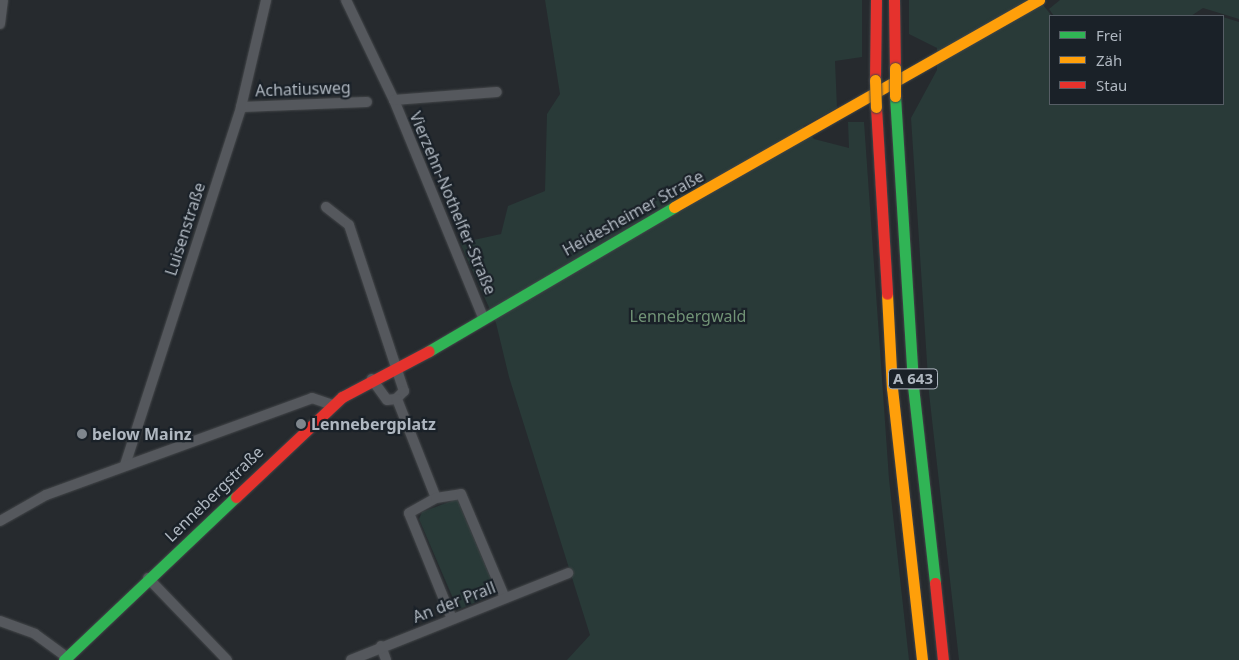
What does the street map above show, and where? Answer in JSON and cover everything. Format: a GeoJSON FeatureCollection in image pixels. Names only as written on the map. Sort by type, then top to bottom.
{"type":"FeatureCollection","features":[{"type":"Feature","properties":{"kind":"main road","name":"A 643"},"geometry":{"type":"LineString","coordinates":[[876,0],[876,107],[892,388],[922,660]]}},
{"type":"Feature","properties":{"kind":"main road","name":"A 643"},"geometry":{"type":"LineString","coordinates":[[894,0],[895,96],[913,386],[943,660]]}},
{"type":"Feature","properties":{"kind":"main road","name":"Heidesheimer Straße"},"geometry":{"type":"LineString","coordinates":[[397,366],[484,319],[1039,0]]}},
{"type":"Feature","properties":{"kind":"main road","name":"Lennebergstraße"},"geometry":{"type":"LineString","coordinates":[[66,658],[332,405],[372,379],[397,366]]}},
{"type":"Feature","properties":{"kind":"street"},"geometry":{"type":"LineString","coordinates":[[0,24],[3,0]]}},
{"type":"Feature","properties":{"kind":"street","name":"Luisenstraße"},"geometry":{"type":"LineString","coordinates":[[125,465],[241,107],[266,0]]}},
{"type":"Feature","properties":{"kind":"street","name":"Vierzehn-Nothelfer-Straße"},"geometry":{"type":"LineString","coordinates":[[346,0],[394,100],[484,319]]}},
{"type":"Feature","properties":{"kind":"street","name":"Vierzehn-Nothelfer-Straße"},"geometry":{"type":"LineString","coordinates":[[394,100],[497,92]]}},
{"type":"Feature","properties":{"kind":"street","name":"Achatiusweg"},"geometry":{"type":"LineString","coordinates":[[241,107],[367,102]]}},
{"type":"Feature","properties":{"kind":"street"},"geometry":{"type":"LineString","coordinates":[[326,208],[349,225],[405,387],[397,399]]}},
{"type":"Feature","properties":{"kind":"street"},"geometry":{"type":"LineString","coordinates":[[372,379],[383,398],[397,399]]}},
{"type":"Feature","properties":{"kind":"street"},"geometry":{"type":"LineString","coordinates":[[0,521],[46,495],[312,398],[332,405]]}},
{"type":"Feature","properties":{"kind":"street"},"geometry":{"type":"LineString","coordinates":[[397,399],[436,498]]}},
{"type":"Feature","properties":{"kind":"street"},"geometry":{"type":"LineString","coordinates":[[452,619],[409,513],[436,498],[461,494],[505,598]]}},
{"type":"Feature","properties":{"kind":"street","name":"An der Prall"},"geometry":{"type":"LineString","coordinates":[[351,660],[381,646],[568,573]]}},
{"type":"Feature","properties":{"kind":"street"},"geometry":{"type":"LineString","coordinates":[[148,578],[227,660]]}},
{"type":"Feature","properties":{"kind":"street"},"geometry":{"type":"LineString","coordinates":[[0,621],[35,634],[66,658]]}},
{"type":"Feature","properties":{"kind":"street"},"geometry":{"type":"LineString","coordinates":[[381,646],[386,660]]}},
{"type":"Feature","properties":{"kind":"green space","name":"Lennebergwald"},"geometry":{"type":"Polygon","coordinates":[[[545,0],[862,0],[862,57],[835,61],[837,108],[803,126],[814,139],[849,148],[848,122],[864,122],[889,479],[909,660],[567,660],[590,635],[509,377],[496,323],[460,243],[501,234],[508,206],[545,191],[547,114],[560,94],[545,0]]]}},
{"type":"Feature","properties":{"kind":"green space"},"geometry":{"type":"Polygon","coordinates":[[[909,0],[1039,0],[1051,15],[1049,15],[1049,105],[1224,105],[1224,17],[1239,22],[1239,660],[959,660],[929,393],[911,118],[937,70],[937,48],[909,34],[909,0]]]}},
{"type":"Feature","properties":{"kind":"green space"},"geometry":{"type":"Polygon","coordinates":[[[1060,0],[1239,0],[1239,19],[1203,8],[1192,15],[1053,15],[1049,9],[1060,0]]]}},
{"type":"Feature","properties":{"kind":"green space"},"geometry":{"type":"Polygon","coordinates":[[[457,499],[497,593],[458,610],[419,519],[422,512],[457,499]]]}},
{"type":"Feature","properties":{"kind":"traffic: fast"},"geometry":{"type":"LineString","coordinates":[[895,96],[913,386],[935,583]]}},
{"type":"Feature","properties":{"kind":"traffic: fast"},"geometry":{"type":"LineString","coordinates":[[429,351],[674,207]]}},
{"type":"Feature","properties":{"kind":"traffic: fast"},"geometry":{"type":"LineString","coordinates":[[64,660],[236,497]]}},
{"type":"Feature","properties":{"kind":"traffic: slow"},"geometry":{"type":"LineString","coordinates":[[674,207],[1039,0]]}},
{"type":"Feature","properties":{"kind":"traffic: slow"},"geometry":{"type":"LineString","coordinates":[[895,68],[895,96]]}},
{"type":"Feature","properties":{"kind":"traffic: slow"},"geometry":{"type":"LineString","coordinates":[[875,80],[876,107]]}},
{"type":"Feature","properties":{"kind":"traffic: slow"},"geometry":{"type":"LineString","coordinates":[[887,294],[892,388],[922,660]]}},
{"type":"Feature","properties":{"kind":"traffic: jam"},"geometry":{"type":"LineString","coordinates":[[875,80],[876,0]]}},
{"type":"Feature","properties":{"kind":"traffic: jam"},"geometry":{"type":"LineString","coordinates":[[894,0],[895,68]]}},
{"type":"Feature","properties":{"kind":"traffic: jam"},"geometry":{"type":"LineString","coordinates":[[876,107],[887,294]]}},
{"type":"Feature","properties":{"kind":"traffic: jam"},"geometry":{"type":"LineString","coordinates":[[236,497],[342,397],[429,351]]}},
{"type":"Feature","properties":{"kind":"traffic: jam"},"geometry":{"type":"LineString","coordinates":[[935,583],[943,660]]}},
{"type":"Feature","properties":{"kind":"place","name":"Lennebergplatz"},"geometry":{"type":"Point","coordinates":[301,424]}},
{"type":"Feature","properties":{"kind":"place","name":"below Mainz"},"geometry":{"type":"Point","coordinates":[82,434]}}]}
